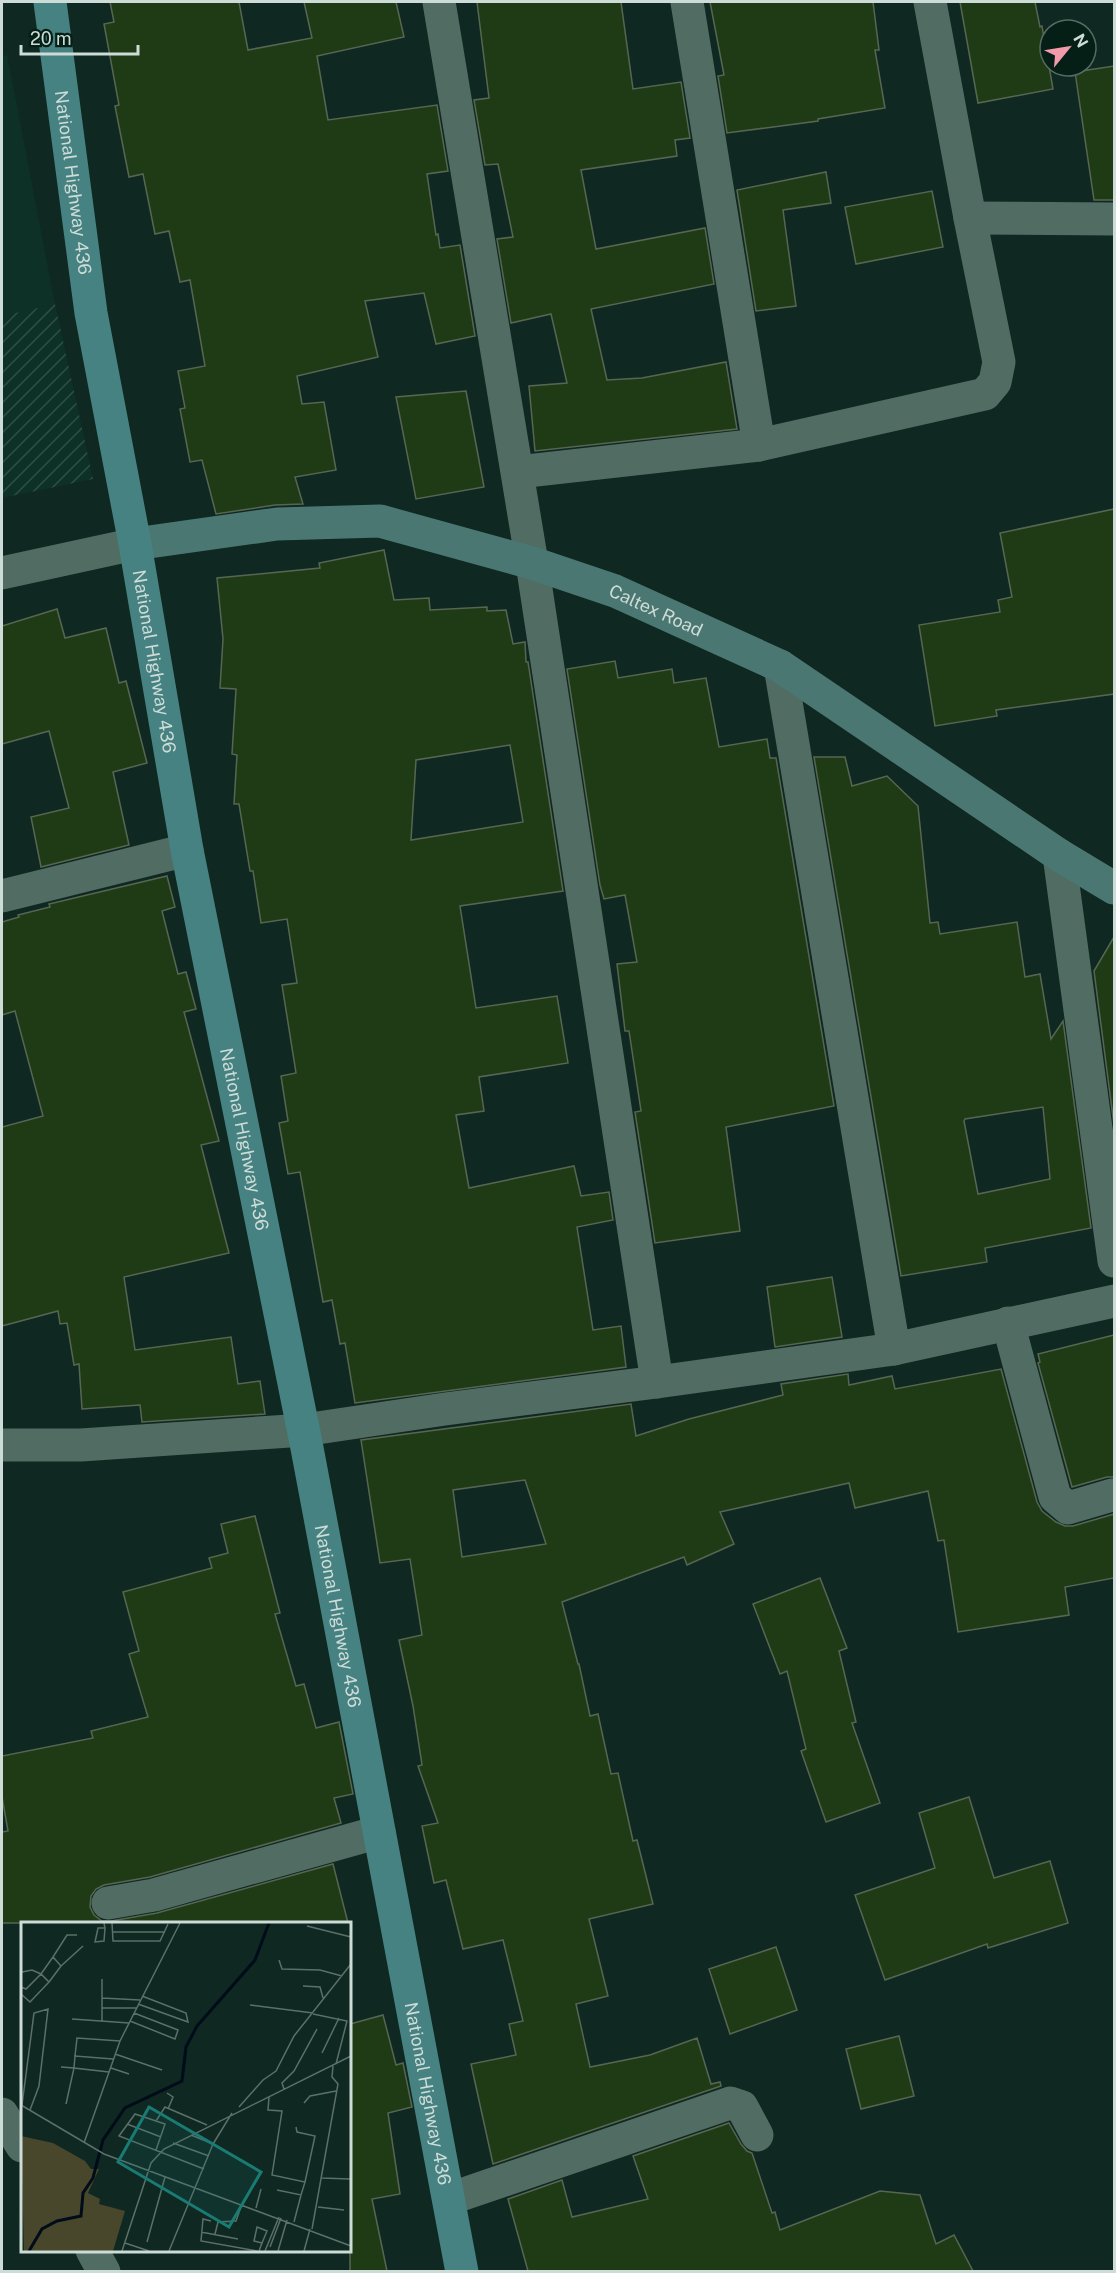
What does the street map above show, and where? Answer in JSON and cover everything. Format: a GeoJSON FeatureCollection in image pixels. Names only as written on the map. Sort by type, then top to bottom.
{"type":"FeatureCollection","features":[{"type":"Feature","properties":{"kind":"main road","name":"National Highway 436"},"geometry":{"type":"LineString","coordinates":[[50,2],[91,313],[135,544],[187,850],[304,1430],[449,2199],[456,2271]]}},
{"type":"Feature","properties":{"kind":"street"},"geometry":{"type":"LineString","coordinates":[[439,2],[518,472],[657,1382]]}},
{"type":"Feature","properties":{"kind":"street"},"geometry":{"type":"LineString","coordinates":[[687,2],[759,445]]}},
{"type":"Feature","properties":{"kind":"street"},"geometry":{"type":"LineString","coordinates":[[518,472],[759,445],[985,394],[995,382],[999,362],[930,2]]}},
{"type":"Feature","properties":{"kind":"street"},"geometry":{"type":"LineString","coordinates":[[970,218],[1114,219]]}},
{"type":"Feature","properties":{"kind":"street","name":"Caltex Road"},"geometry":{"type":"LineString","coordinates":[[135,544],[277,524],[380,521],[532,563],[615,591],[780,666],[1059,855],[1114,888]]}},
{"type":"Feature","properties":{"kind":"street"},"geometry":{"type":"LineString","coordinates":[[2,573],[135,544]]}},
{"type":"Feature","properties":{"kind":"street"},"geometry":{"type":"LineString","coordinates":[[780,666],[894,1349]]}},
{"type":"Feature","properties":{"kind":"street"},"geometry":{"type":"LineString","coordinates":[[2,896],[187,850]]}},
{"type":"Feature","properties":{"kind":"street"},"geometry":{"type":"LineString","coordinates":[[1059,855],[1114,1261]]}},
{"type":"Feature","properties":{"kind":"street"},"geometry":{"type":"LineString","coordinates":[[2,1445],[81,1444],[304,1430],[894,1349],[1114,1300]]}},
{"type":"Feature","properties":{"kind":"street"},"geometry":{"type":"LineString","coordinates":[[1008,1323],[1055,1497],[1068,1508],[1112,1495]]}},
{"type":"Feature","properties":{"kind":"street"},"geometry":{"type":"LineString","coordinates":[[108,1904],[154,1895],[379,1832]]}},
{"type":"Feature","properties":{"kind":"street"},"geometry":{"type":"LineString","coordinates":[[449,2199],[730,2103],[742,2107],[758,2135]]}},
{"type":"Feature","properties":{"kind":"street"},"geometry":{"type":"LineString","coordinates":[[2,2114],[21,2144]]}},
{"type":"Feature","properties":{"kind":"street"},"geometry":{"type":"LineString","coordinates":[[93,2252],[104,2271]]}},
{"type":"Feature","properties":{"kind":"shaded area"},"geometry":{"type":"Polygon","coordinates":[[[7,54],[55,304],[2,316],[2,57],[7,54]]]}},
{"type":"Feature","properties":{"kind":"shaded area"},"geometry":{"type":"Polygon","coordinates":[[[55,304],[93,479],[2,498],[2,316],[55,304]]]}},
{"type":"Feature","properties":{"kind":"building"},"geometry":{"type":"Polygon","coordinates":[[[110,2],[239,2],[248,50],[312,38],[304,2],[396,2],[404,37],[317,56],[328,120],[437,105],[448,171],[427,174],[436,235],[438,234],[440,248],[460,245],[475,336],[436,344],[424,293],[365,301],[378,357],[297,376],[302,404],[324,402],[336,470],[295,477],[303,504],[275,505],[216,514],[202,460],[190,462],[180,409],[185,408],[178,371],[205,366],[190,280],[180,282],[169,231],[155,234],[143,174],[129,177],[115,106],[119,105],[104,24],[114,22],[110,2]]]}},
{"type":"Feature","properties":{"kind":"building"},"geometry":{"type":"Polygon","coordinates":[[[477,2],[621,2],[633,89],[681,82],[690,138],[675,140],[677,156],[581,170],[596,249],[705,228],[714,284],[591,309],[607,380],[642,378],[726,362],[737,429],[535,451],[529,386],[567,383],[551,314],[511,323],[497,239],[513,237],[498,164],[485,165],[474,100],[489,98],[477,2]]]}},
{"type":"Feature","properties":{"kind":"building"},"geometry":{"type":"Polygon","coordinates":[[[710,2],[873,2],[879,50],[875,50],[885,108],[818,119],[818,121],[727,133],[718,76],[724,75],[710,2]]]}},
{"type":"Feature","properties":{"kind":"building"},"geometry":{"type":"Polygon","coordinates":[[[960,2],[1035,2],[1038,18],[1038,78],[1051,78],[1053,89],[978,103],[960,2]]]}},
{"type":"Feature","properties":{"kind":"building"},"geometry":{"type":"Polygon","coordinates":[[[1114,66],[1114,200],[1094,200],[1076,78],[1098,78],[1098,68],[1114,66]]]}},
{"type":"Feature","properties":{"kind":"building"},"geometry":{"type":"Polygon","coordinates":[[[826,172],[831,203],[783,210],[796,306],[756,311],[737,190],[826,172]]]}},
{"type":"Feature","properties":{"kind":"building"},"geometry":{"type":"Polygon","coordinates":[[[932,191],[943,247],[856,264],[845,207],[932,191]]]}},
{"type":"Feature","properties":{"kind":"building"},"geometry":{"type":"Polygon","coordinates":[[[466,391],[484,487],[416,499],[396,397],[466,391]]]}},
{"type":"Feature","properties":{"kind":"building"},"geometry":{"type":"Polygon","coordinates":[[[1114,509],[1114,694],[996,710],[997,716],[935,726],[919,625],[1000,612],[998,600],[1012,597],[1000,533],[1114,509]]]}},
{"type":"Feature","properties":{"kind":"building"},"geometry":{"type":"Polygon","coordinates":[[[384,550],[394,600],[429,598],[430,610],[487,607],[487,611],[506,610],[513,644],[525,642],[526,662],[528,662],[563,891],[460,906],[476,1008],[557,996],[568,1063],[479,1077],[484,1111],[456,1115],[469,1188],[574,1166],[581,1196],[609,1192],[613,1220],[577,1227],[593,1330],[621,1326],[626,1367],[355,1403],[345,1343],[340,1344],[332,1300],[323,1302],[300,1172],[288,1174],[279,1123],[288,1121],[281,1076],[296,1073],[282,985],[297,983],[287,919],[261,923],[239,804],[234,804],[237,755],[232,754],[236,689],[220,688],[223,639],[217,578],[320,568],[319,563],[384,550]],[[510,745],[416,760],[411,840],[523,822],[510,745]]]}},
{"type":"Feature","properties":{"kind":"building"},"geometry":{"type":"Polygon","coordinates":[[[57,609],[65,638],[106,628],[119,683],[126,681],[147,763],[113,772],[129,845],[41,867],[31,817],[69,808],[49,731],[2,744],[2,626],[57,609]]]}},
{"type":"Feature","properties":{"kind":"building"},"geometry":{"type":"Polygon","coordinates":[[[615,661],[618,678],[672,669],[674,683],[706,678],[719,747],[767,739],[770,758],[776,758],[834,1106],[726,1127],[740,1231],[655,1243],[635,1112],[641,1111],[629,1031],[625,1031],[617,964],[637,962],[625,895],[604,899],[600,885],[567,669],[615,661]]]}},
{"type":"Feature","properties":{"kind":"building"},"geometry":{"type":"Polygon","coordinates":[[[814,757],[845,757],[852,786],[887,776],[918,806],[930,923],[938,922],[940,934],[1017,922],[1025,977],[1040,974],[1051,1039],[1063,1021],[1091,1228],[985,1248],[987,1262],[901,1276],[814,757]],[[1043,1107],[965,1119],[978,1194],[1050,1179],[1043,1107]]]}},
{"type":"Feature","properties":{"kind":"building"},"geometry":{"type":"Polygon","coordinates":[[[167,876],[175,907],[162,911],[178,974],[186,972],[196,1009],[184,1012],[219,1141],[201,1145],[229,1253],[124,1277],[135,1350],[231,1337],[238,1384],[260,1381],[265,1414],[142,1422],[140,1405],[82,1409],[79,1364],[74,1365],[67,1323],[60,1324],[58,1311],[2,1326],[2,1127],[43,1116],[15,1011],[2,1015],[2,922],[19,917],[18,915],[50,907],[49,904],[167,876]]]}},
{"type":"Feature","properties":{"kind":"building"},"geometry":{"type":"Polygon","coordinates":[[[1114,937],[1114,1125],[1094,971],[1114,937]]]}},
{"type":"Feature","properties":{"kind":"building"},"geometry":{"type":"Polygon","coordinates":[[[832,1277],[842,1337],[775,1347],[767,1287],[832,1277]]]}},
{"type":"Feature","properties":{"kind":"building"},"geometry":{"type":"Polygon","coordinates":[[[1114,1335],[1114,1477],[1072,1487],[1038,1363],[1040,1362],[1038,1354],[1114,1335]]]}},
{"type":"Feature","properties":{"kind":"building"},"geometry":{"type":"Polygon","coordinates":[[[1001,1369],[1037,1502],[1042,1511],[1065,1526],[1073,1526],[1114,1514],[1114,1578],[1065,1587],[1069,1615],[958,1632],[944,1540],[938,1541],[928,1491],[855,1508],[849,1483],[720,1512],[734,1544],[687,1565],[684,1557],[562,1602],[590,1716],[598,1714],[611,1774],[618,1773],[633,1841],[637,1840],[653,1904],[589,1919],[608,1996],[576,2004],[590,2067],[650,2055],[697,2038],[711,2084],[720,2082],[721,2086],[493,2164],[471,2064],[516,2055],[509,2024],[523,2021],[503,1940],[463,1949],[446,1880],[434,1883],[422,1826],[438,1823],[418,1766],[422,1765],[413,1706],[399,1640],[422,1635],[410,1559],[380,1563],[361,1440],[631,1404],[636,1436],[689,1419],[783,1395],[781,1384],[848,1374],[849,1385],[892,1376],[895,1389],[1001,1369]],[[525,1480],[453,1490],[462,1557],[546,1544],[525,1480]]]}},
{"type":"Feature","properties":{"kind":"building"},"geometry":{"type":"Polygon","coordinates":[[[255,1516],[280,1613],[275,1614],[296,1686],[304,1684],[316,1728],[339,1722],[353,1794],[334,1798],[341,1823],[150,1877],[104,1885],[96,1889],[91,1896],[90,1907],[94,1915],[102,1921],[157,1913],[333,1864],[348,1922],[2,1923],[2,1832],[8,1831],[2,1797],[2,1756],[93,1738],[91,1731],[148,1717],[129,1654],[139,1651],[123,1592],[212,1568],[209,1558],[228,1553],[221,1524],[255,1516]]]}},
{"type":"Feature","properties":{"kind":"building"},"geometry":{"type":"Polygon","coordinates":[[[820,1578],[847,1648],[839,1651],[856,1722],[852,1723],[880,1803],[826,1822],[801,1751],[806,1749],[787,1671],[780,1674],[753,1604],[820,1578]]]}},
{"type":"Feature","properties":{"kind":"building"},"geometry":{"type":"Polygon","coordinates":[[[969,1797],[994,1878],[1050,1861],[1068,1923],[988,1948],[987,1944],[885,1980],[855,1895],[935,1868],[919,1813],[969,1797]]]}},
{"type":"Feature","properties":{"kind":"building"},"geometry":{"type":"Polygon","coordinates":[[[776,1947],[797,2010],[730,2034],[709,1969],[776,1947]]]}},
{"type":"Feature","properties":{"kind":"building"},"geometry":{"type":"Polygon","coordinates":[[[383,2015],[396,2065],[403,2063],[412,2107],[388,2113],[400,2194],[372,2199],[387,2271],[350,2271],[351,2024],[383,2015]]]}},
{"type":"Feature","properties":{"kind":"building"},"geometry":{"type":"Polygon","coordinates":[[[899,2036],[914,2096],[861,2109],[846,2049],[899,2036]]]}},
{"type":"Feature","properties":{"kind":"building"},"geometry":{"type":"Polygon","coordinates":[[[729,2123],[741,2144],[752,2153],[780,2230],[880,2191],[920,2195],[936,2244],[954,2235],[973,2271],[528,2271],[508,2199],[562,2180],[572,2217],[648,2199],[633,2156],[729,2123]]]}}]}
